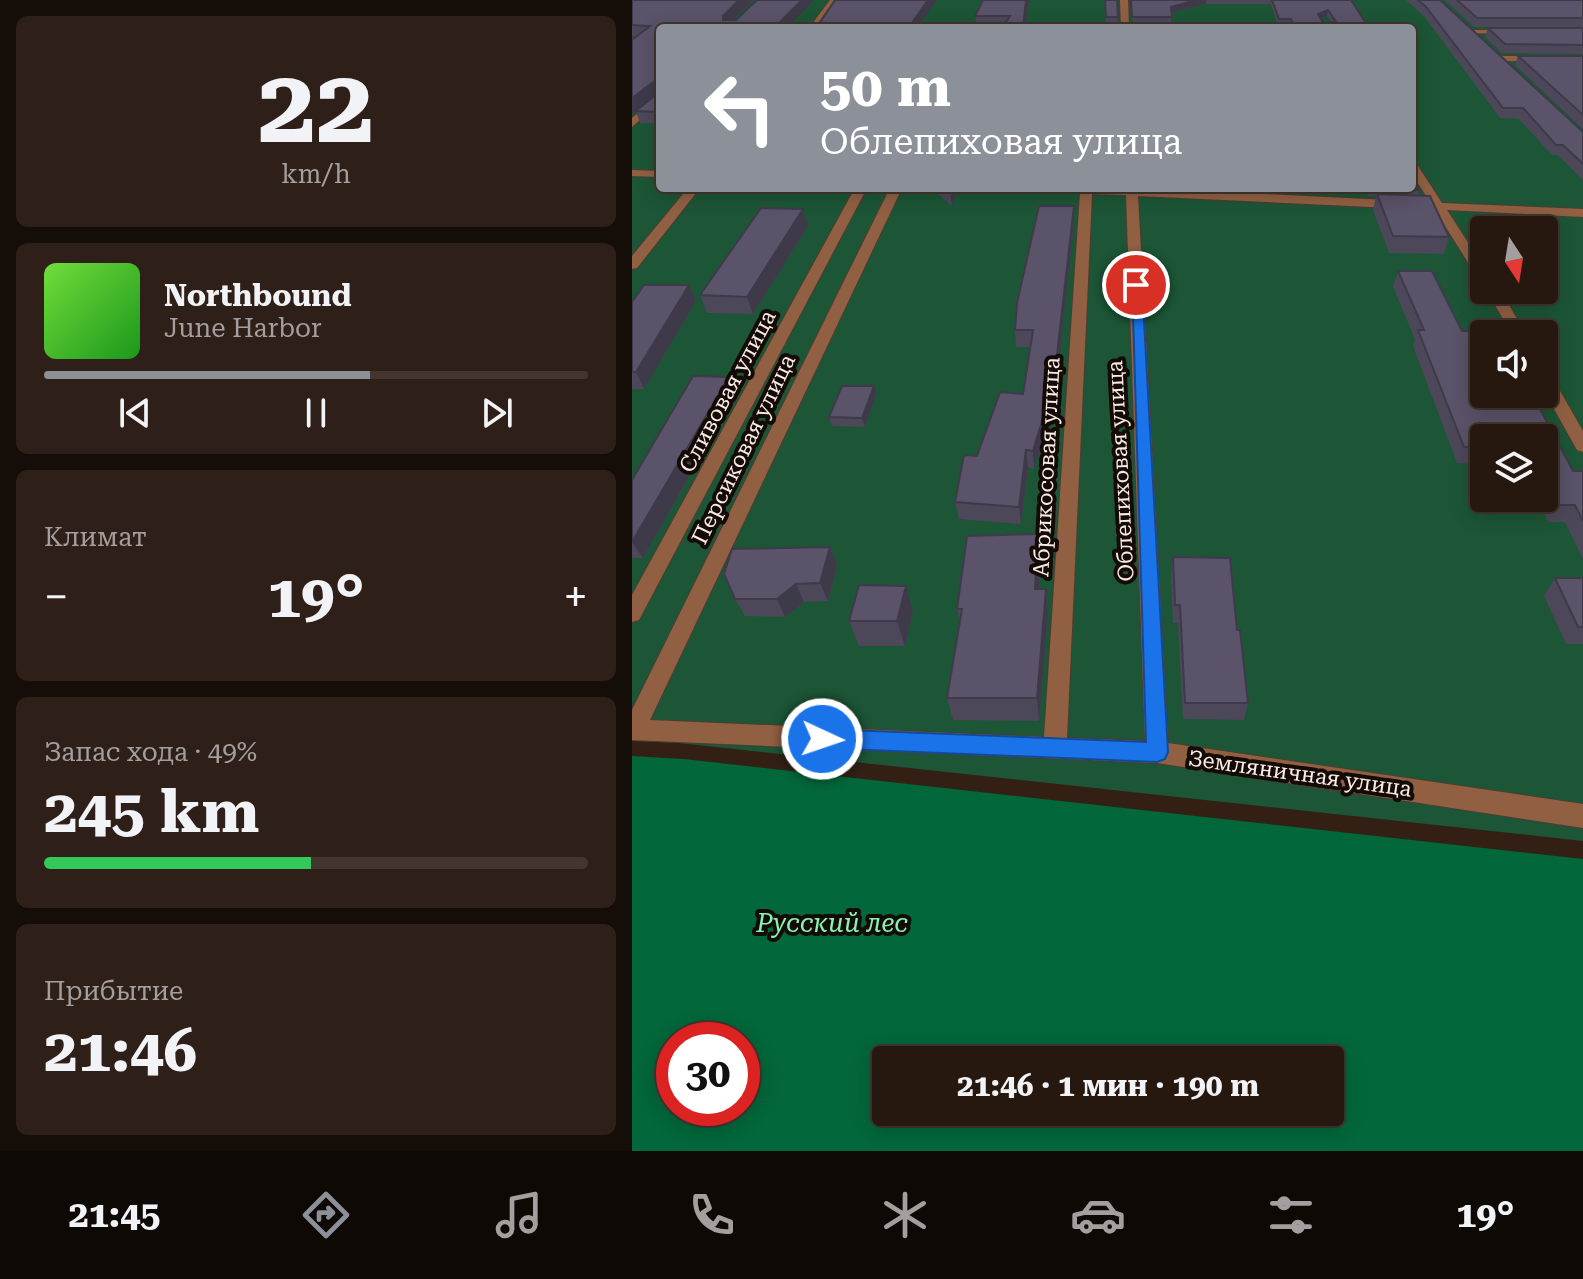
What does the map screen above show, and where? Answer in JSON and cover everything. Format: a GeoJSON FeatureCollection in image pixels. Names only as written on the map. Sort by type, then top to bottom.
{"type":"FeatureCollection","features":[{"type":"Feature","properties":{"kind":"street"},"geometry":{"type":"LineString","coordinates":[[816,24],[834,0]]}},
{"type":"Feature","properties":{"kind":"street"},"geometry":{"type":"LineString","coordinates":[[1124,0],[1125,24]]}},
{"type":"Feature","properties":{"kind":"street"},"geometry":{"type":"LineString","coordinates":[[1459,21],[1480,41]]}},
{"type":"Feature","properties":{"kind":"street"},"geometry":{"type":"LineString","coordinates":[[1470,32],[1527,32]]}},
{"type":"Feature","properties":{"kind":"street"},"geometry":{"type":"LineString","coordinates":[[1490,50],[1510,69]]}},
{"type":"Feature","properties":{"kind":"street"},"geometry":{"type":"LineString","coordinates":[[1500,59],[1583,59]]}},
{"type":"Feature","properties":{"kind":"street"},"geometry":{"type":"LineString","coordinates":[[632,124],[656,101]]}},
{"type":"Feature","properties":{"kind":"street"},"geometry":{"type":"LineString","coordinates":[[1416,172],[1470,256]]}},
{"type":"Feature","properties":{"kind":"street"},"geometry":{"type":"LineString","coordinates":[[632,173],[656,174]]}},
{"type":"Feature","properties":{"kind":"street"},"geometry":{"type":"LineString","coordinates":[[632,265],[691,192]]}},
{"type":"Feature","properties":{"kind":"street","name":"Сливовая улица"},"geometry":{"type":"LineString","coordinates":[[632,614],[859,192]]}},
{"type":"Feature","properties":{"kind":"street","name":"Персиковая улица"},"geometry":{"type":"LineString","coordinates":[[633,730],[894,192]]}},
{"type":"Feature","properties":{"kind":"street","name":"Абрикосовая улица"},"geometry":{"type":"LineString","coordinates":[[1055,748],[1086,192]]}},
{"type":"Feature","properties":{"kind":"street","name":"Облепиховая улица"},"geometry":{"type":"LineString","coordinates":[[1132,192],[1157,752]]}},
{"type":"Feature","properties":{"kind":"street"},"geometry":{"type":"LineString","coordinates":[[1170,192],[1583,213]]}},
{"type":"Feature","properties":{"kind":"street"},"geometry":{"type":"LineString","coordinates":[[1558,402],[1583,446]]}},
{"type":"Feature","properties":{"kind":"street","name":"Земляничная улица"},"geometry":{"type":"LineString","coordinates":[[633,730],[1157,752],[1583,816]]}},
{"type":"Feature","properties":{"kind":"green space"},"geometry":{"type":"Polygon","coordinates":[[[632,0],[1583,0],[1583,841],[679,743],[632,741],[632,0]]]}},
{"type":"Feature","properties":{"kind":"green space","name":"Русский лес"},"geometry":{"type":"Polygon","coordinates":[[[632,756],[684,759],[1583,859],[1583,1151],[632,1151],[632,756]]]}},
{"type":"Feature","properties":{"kind":"building"},"geometry":{"type":"Polygon","coordinates":[[[632,0],[739,0],[723,16],[723,20],[736,20],[757,0],[802,0],[778,24],[656,24],[656,80],[632,98],[632,40],[650,26],[632,25],[632,0]]]}},
{"type":"Feature","properties":{"kind":"building"},"geometry":{"type":"Polygon","coordinates":[[[835,0],[928,0],[911,24],[819,24],[835,0]]]}},
{"type":"Feature","properties":{"kind":"building"},"geometry":{"type":"Polygon","coordinates":[[[983,0],[1026,0],[1023,24],[1005,24],[1010,16],[975,16],[983,0]]]}},
{"type":"Feature","properties":{"kind":"building"},"geometry":{"type":"Polygon","coordinates":[[[1105,0],[1117,0],[1118,17],[1106,17],[1105,0]]]}},
{"type":"Feature","properties":{"kind":"building"},"geometry":{"type":"Polygon","coordinates":[[[1131,0],[1196,0],[1171,7],[1172,17],[1132,17],[1131,0]]]}},
{"type":"Feature","properties":{"kind":"building"},"geometry":{"type":"Polygon","coordinates":[[[1272,0],[1351,0],[1366,24],[1293,24],[1291,19],[1279,19],[1272,0]],[[1328,10],[1318,14],[1323,23],[1336,22],[1328,10]]]}},
{"type":"Feature","properties":{"kind":"building"},"geometry":{"type":"Polygon","coordinates":[[[1418,0],[1440,0],[1583,132],[1583,164],[1563,145],[1556,145],[1523,108],[1503,108],[1418,0]]]}},
{"type":"Feature","properties":{"kind":"building"},"geometry":{"type":"Polygon","coordinates":[[[1457,0],[1583,0],[1583,18],[1477,18],[1457,0]]]}},
{"type":"Feature","properties":{"kind":"building"},"geometry":{"type":"Polygon","coordinates":[[[1488,28],[1583,28],[1583,45],[1505,44],[1488,28]]]}},
{"type":"Feature","properties":{"kind":"building"},"geometry":{"type":"Polygon","coordinates":[[[1518,56],[1583,56],[1583,115],[1518,56]]]}},
{"type":"Feature","properties":{"kind":"building"},"geometry":{"type":"Polygon","coordinates":[[[656,95],[656,112],[636,111],[656,95]]]}},
{"type":"Feature","properties":{"kind":"building"},"geometry":{"type":"Polygon","coordinates":[[[1377,194],[1430,196],[1449,237],[1393,236],[1377,194]]]}},
{"type":"Feature","properties":{"kind":"building"},"geometry":{"type":"Polygon","coordinates":[[[1039,206],[1074,206],[1054,381],[1033,451],[1026,450],[1019,507],[955,502],[964,455],[977,456],[1000,392],[1023,394],[1033,330],[1015,330],[1017,303],[1039,206]]]}},
{"type":"Feature","properties":{"kind":"building"},"geometry":{"type":"Polygon","coordinates":[[[761,208],[803,209],[747,297],[700,295],[761,208]]]}},
{"type":"Feature","properties":{"kind":"building"},"geometry":{"type":"Polygon","coordinates":[[[1398,271],[1432,271],[1462,331],[1470,331],[1470,408],[1539,408],[1548,424],[1470,424],[1470,447],[1464,447],[1418,330],[1424,330],[1398,271]]]}},
{"type":"Feature","properties":{"kind":"building"},"geometry":{"type":"Polygon","coordinates":[[[644,285],[689,285],[636,372],[632,372],[632,302],[644,285]]]}},
{"type":"Feature","properties":{"kind":"building"},"geometry":{"type":"Polygon","coordinates":[[[693,376],[729,377],[632,542],[632,480],[693,376]]]}},
{"type":"Feature","properties":{"kind":"building"},"geometry":{"type":"Polygon","coordinates":[[[842,386],[874,386],[862,418],[829,417],[842,386]]]}},
{"type":"Feature","properties":{"kind":"building"},"geometry":{"type":"Polygon","coordinates":[[[1558,443],[1573,471],[1583,471],[1583,521],[1575,505],[1558,505],[1558,443]]]}},
{"type":"Feature","properties":{"kind":"building"},"geometry":{"type":"Polygon","coordinates":[[[1038,534],[1035,589],[1046,589],[1037,698],[947,698],[962,609],[957,609],[967,536],[1038,534]]]}},
{"type":"Feature","properties":{"kind":"building"},"geometry":{"type":"Polygon","coordinates":[[[830,547],[820,583],[796,584],[777,599],[735,599],[724,574],[732,549],[830,547]]]}},
{"type":"Feature","properties":{"kind":"building"},"geometry":{"type":"Polygon","coordinates":[[[1173,557],[1230,558],[1248,703],[1185,703],[1180,605],[1175,605],[1173,557]]]}},
{"type":"Feature","properties":{"kind":"building"},"geometry":{"type":"Polygon","coordinates":[[[1555,578],[1583,578],[1583,627],[1578,627],[1555,578]]]}},
{"type":"Feature","properties":{"kind":"building"},"geometry":{"type":"Polygon","coordinates":[[[859,585],[906,586],[897,621],[849,621],[859,585]]]}},
{"type":"Feature","properties":{"kind":"route"},"geometry":{"type":"LineString","coordinates":[[822,739],[1157,752],[1136,285]]}}]}
